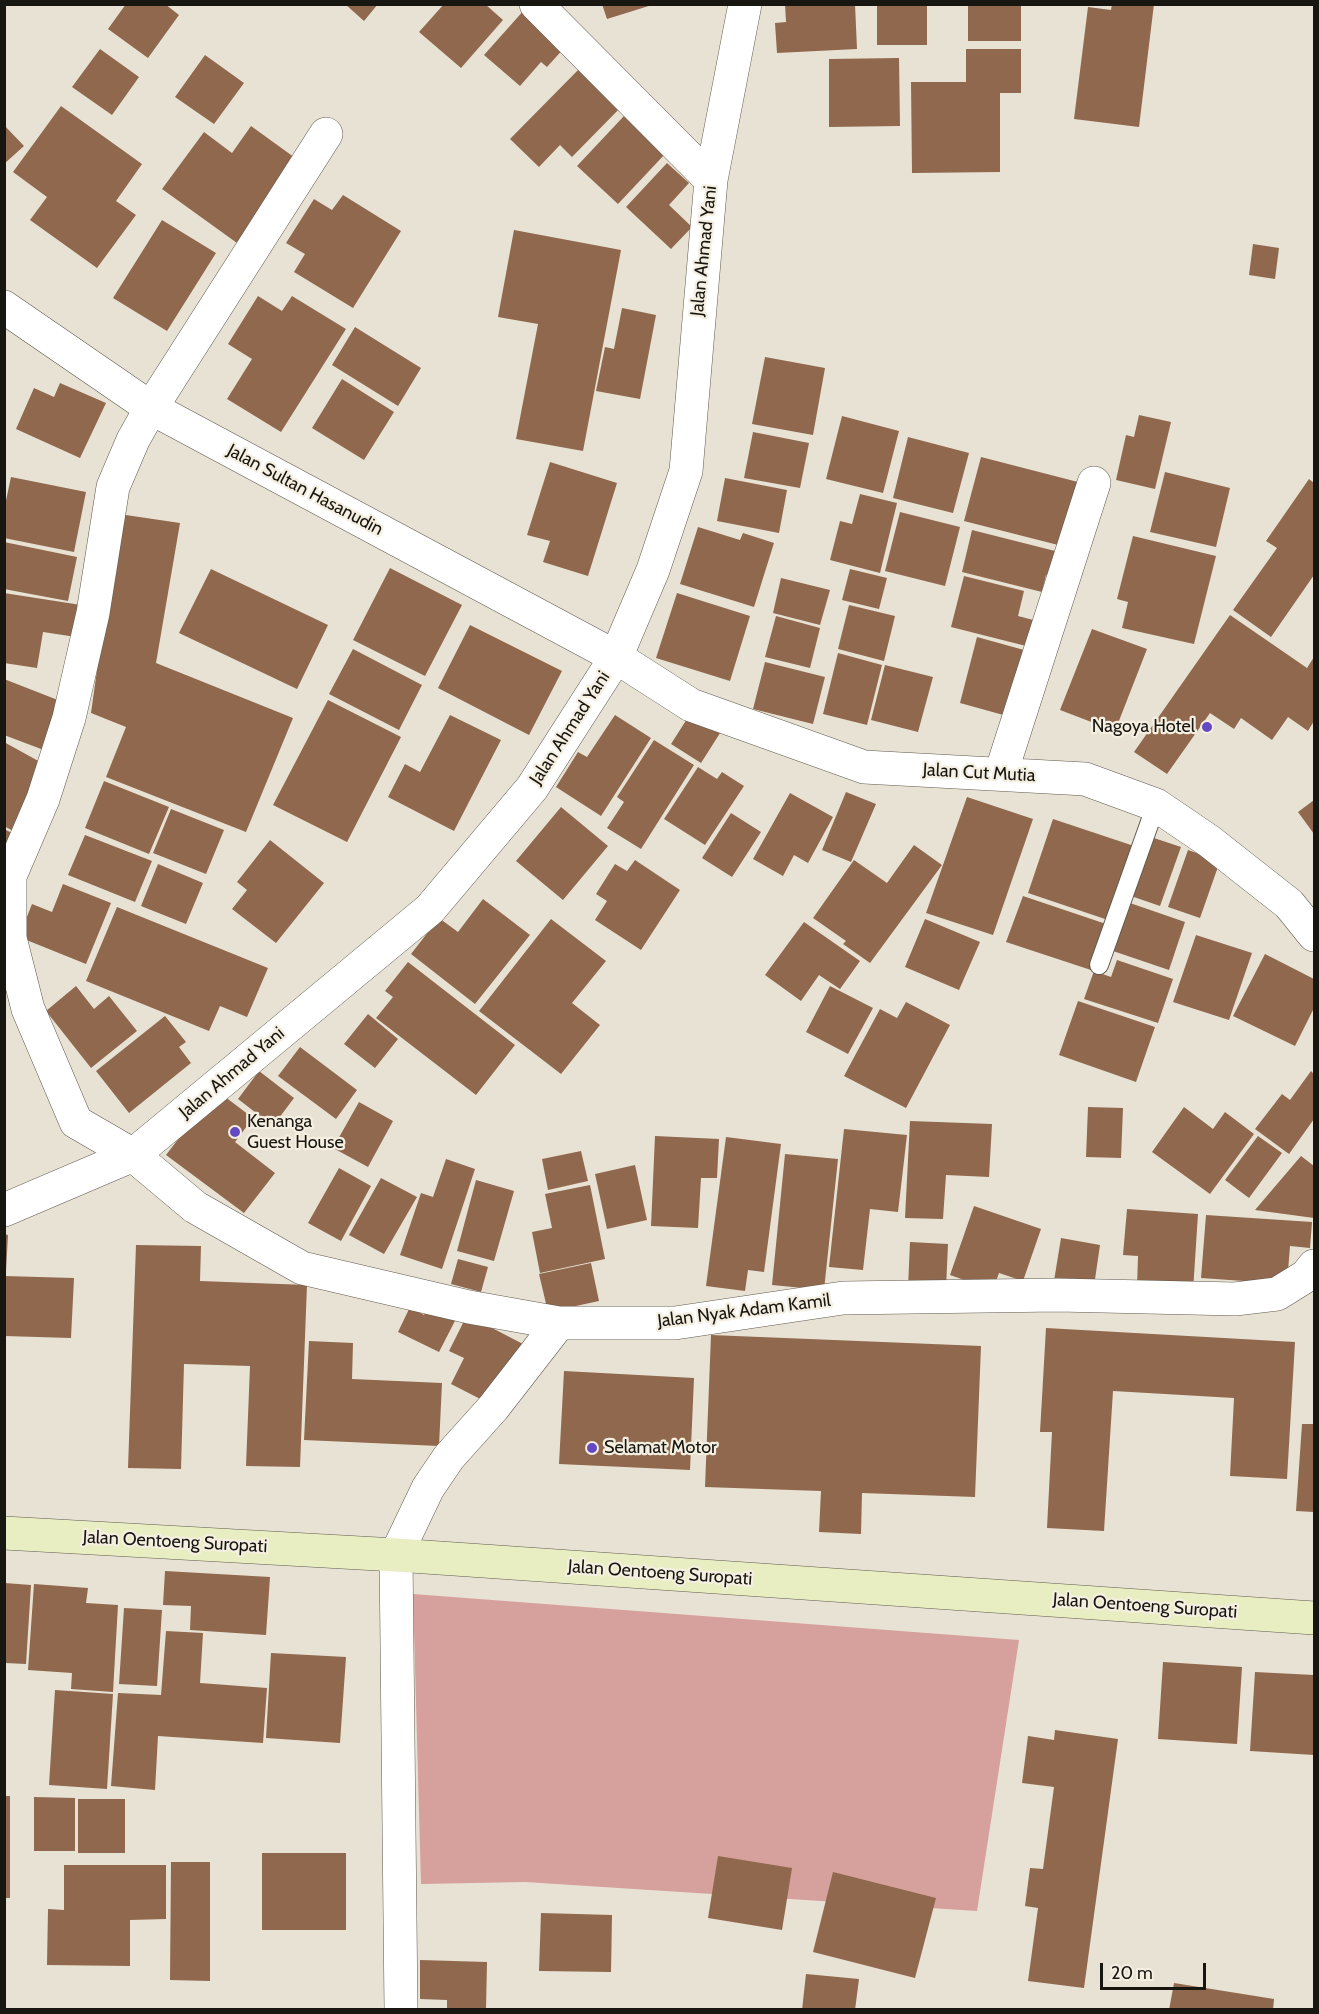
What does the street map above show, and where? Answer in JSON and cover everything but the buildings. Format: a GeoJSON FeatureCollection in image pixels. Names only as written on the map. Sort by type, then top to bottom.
{"type":"FeatureCollection","features":[{"type":"Feature","properties":{"kind":"main road","name":"Jalan Oentoeng Suropati"},"geometry":{"type":"LineString","coordinates":[[4,1533],[396,1555],[1314,1618]]}},
{"type":"Feature","properties":{"kind":"street"},"geometry":{"type":"LineString","coordinates":[[536,4],[711,180]]}},
{"type":"Feature","properties":{"kind":"street","name":"Jalan Ahmad Yani"},"geometry":{"type":"LineString","coordinates":[[4,1210],[133,1155],[430,909],[532,788],[616,657],[652,570],[686,471],[711,180],[745,4]]}},
{"type":"Feature","properties":{"kind":"street","name":"Jalan Nyak Adam Kamil"},"geometry":{"type":"LineString","coordinates":[[326,134],[151,408],[133,440],[113,486],[93,613],[69,718],[43,799],[10,876],[10,938],[28,1009],[76,1122],[133,1155],[195,1207],[302,1268],[469,1307],[559,1323],[675,1323],[843,1298],[1058,1295],[1235,1299],[1276,1294],[1306,1276],[1314,1266]]}},
{"type":"Feature","properties":{"kind":"street","name":"Jalan Sultan Hasanudin"},"geometry":{"type":"LineString","coordinates":[[4,307],[151,408],[616,657]]}},
{"type":"Feature","properties":{"kind":"street"},"geometry":{"type":"LineString","coordinates":[[1001,773],[1094,483]]}},
{"type":"Feature","properties":{"kind":"street","name":"Jalan Cut Mutia"},"geometry":{"type":"LineString","coordinates":[[616,657],[691,705],[864,767],[1085,779],[1156,805],[1209,842],[1289,904],[1314,935]]}},
{"type":"Feature","properties":{"kind":"street"},"geometry":{"type":"LineString","coordinates":[[386,2010],[401,2009],[396,1555],[428,1488],[449,1457],[493,1408],[559,1323]]}},
{"type":"Feature","properties":{"kind":"lane"},"geometry":{"type":"LineString","coordinates":[[1099,964],[1156,805]]}},
{"type":"Feature","properties":{"kind":"shaded area"},"geometry":{"type":"Polygon","coordinates":[[[413,1594],[1019,1640],[977,1911],[525,1882],[421,1884],[413,1594]]]}},
{"type":"Feature","properties":{"kind":"place","name":"Nagoya Hotel"},"geometry":{"type":"Point","coordinates":[1207,727]}},
{"type":"Feature","properties":{"kind":"place","name":"Kenanga Guest House"},"geometry":{"type":"Point","coordinates":[235,1132]}},
{"type":"Feature","properties":{"kind":"place","name":"Selamat Motor"},"geometry":{"type":"Point","coordinates":[592,1448]}}]}
